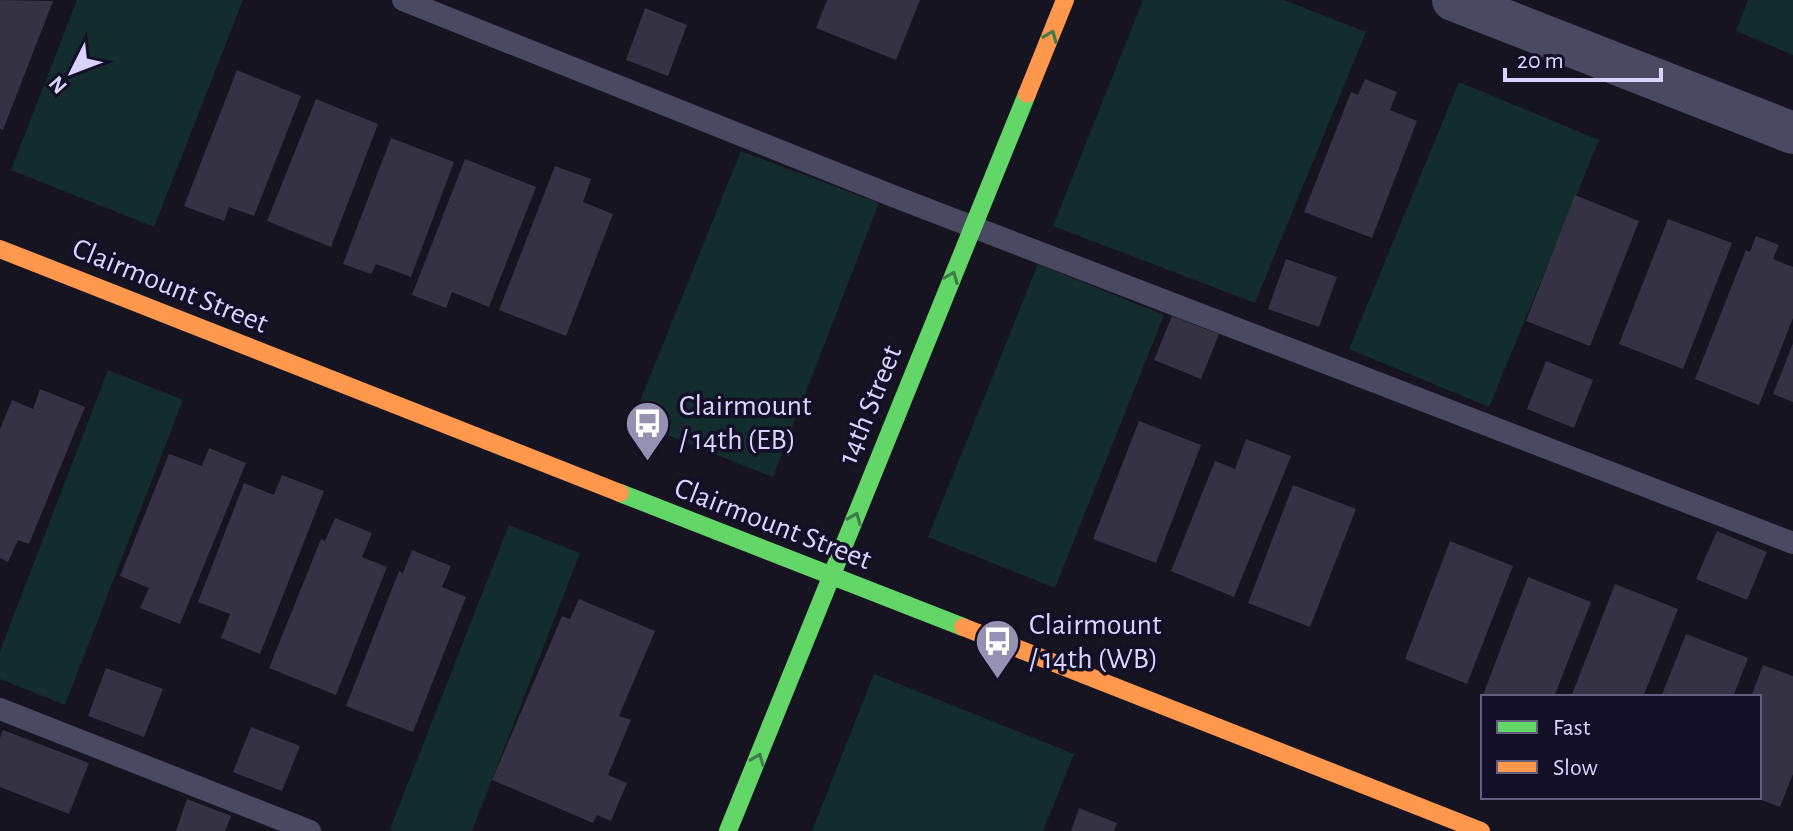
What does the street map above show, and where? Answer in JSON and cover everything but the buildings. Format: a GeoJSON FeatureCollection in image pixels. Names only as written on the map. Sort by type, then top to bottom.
{"type":"FeatureCollection","features":[{"type":"Feature","properties":{"kind":"street","name":"14th Street"},"geometry":{"type":"LineString","coordinates":[[728,831],[1065,0]]}},
{"type":"Feature","properties":{"kind":"street"},"geometry":{"type":"LineString","coordinates":[[1453,0],[1793,133]]}},
{"type":"Feature","properties":{"kind":"street","name":"Clairmount Street"},"geometry":{"type":"LineString","coordinates":[[0,249],[1481,831]]}},
{"type":"Feature","properties":{"kind":"lane"},"geometry":{"type":"LineString","coordinates":[[403,0],[893,196],[1793,543]]}},
{"type":"Feature","properties":{"kind":"lane"},"geometry":{"type":"LineString","coordinates":[[0,709],[310,831]]}},
{"type":"Feature","properties":{"kind":"green space"},"geometry":{"type":"Polygon","coordinates":[[[77,0],[243,0],[154,227],[11,170],[77,0]]]}},
{"type":"Feature","properties":{"kind":"green space"},"geometry":{"type":"Polygon","coordinates":[[[1143,0],[1284,0],[1366,32],[1255,303],[1053,226],[1143,0]]]}},
{"type":"Feature","properties":{"kind":"green space"},"geometry":{"type":"Polygon","coordinates":[[[1748,0],[1793,0],[1793,55],[1736,31],[1748,0]]]}},
{"type":"Feature","properties":{"kind":"green space"},"geometry":{"type":"Polygon","coordinates":[[[1459,82],[1599,140],[1489,407],[1349,349],[1459,82]]]}},
{"type":"Feature","properties":{"kind":"green space"},"geometry":{"type":"Polygon","coordinates":[[[741,151],[879,203],[773,477],[632,421],[741,151]]]}},
{"type":"Feature","properties":{"kind":"green space"},"geometry":{"type":"Polygon","coordinates":[[[1038,264],[1164,315],[1055,588],[928,537],[1038,264]]]}},
{"type":"Feature","properties":{"kind":"green space"},"geometry":{"type":"Polygon","coordinates":[[[108,370],[183,400],[65,705],[0,679],[0,651],[108,370]]]}},
{"type":"Feature","properties":{"kind":"green space"},"geometry":{"type":"Polygon","coordinates":[[[509,525],[580,553],[472,831],[394,831],[390,829],[509,525]]]}},
{"type":"Feature","properties":{"kind":"green space"},"geometry":{"type":"Polygon","coordinates":[[[874,674],[1074,754],[1043,831],[812,831],[874,674]]]}},
{"type":"Feature","properties":{"kind":"traffic: fast"},"geometry":{"type":"LineString","coordinates":[[728,831],[1027,94]]}},
{"type":"Feature","properties":{"kind":"traffic: fast"},"geometry":{"type":"LineString","coordinates":[[620,493],[963,627]]}},
{"type":"Feature","properties":{"kind":"traffic: slow"},"geometry":{"type":"LineString","coordinates":[[1027,94],[1065,0]]}},
{"type":"Feature","properties":{"kind":"traffic: slow"},"geometry":{"type":"LineString","coordinates":[[0,249],[620,493]]}},
{"type":"Feature","properties":{"kind":"traffic: slow"},"geometry":{"type":"LineString","coordinates":[[963,627],[1481,831]]}},
{"type":"Feature","properties":{"kind":"place","name":"Clairmount / 14th (EB)"},"geometry":{"type":"Point","coordinates":[648,462]}},
{"type":"Feature","properties":{"kind":"place","name":"Clairmount / 14th (WB)"},"geometry":{"type":"Point","coordinates":[998,681]}}]}
